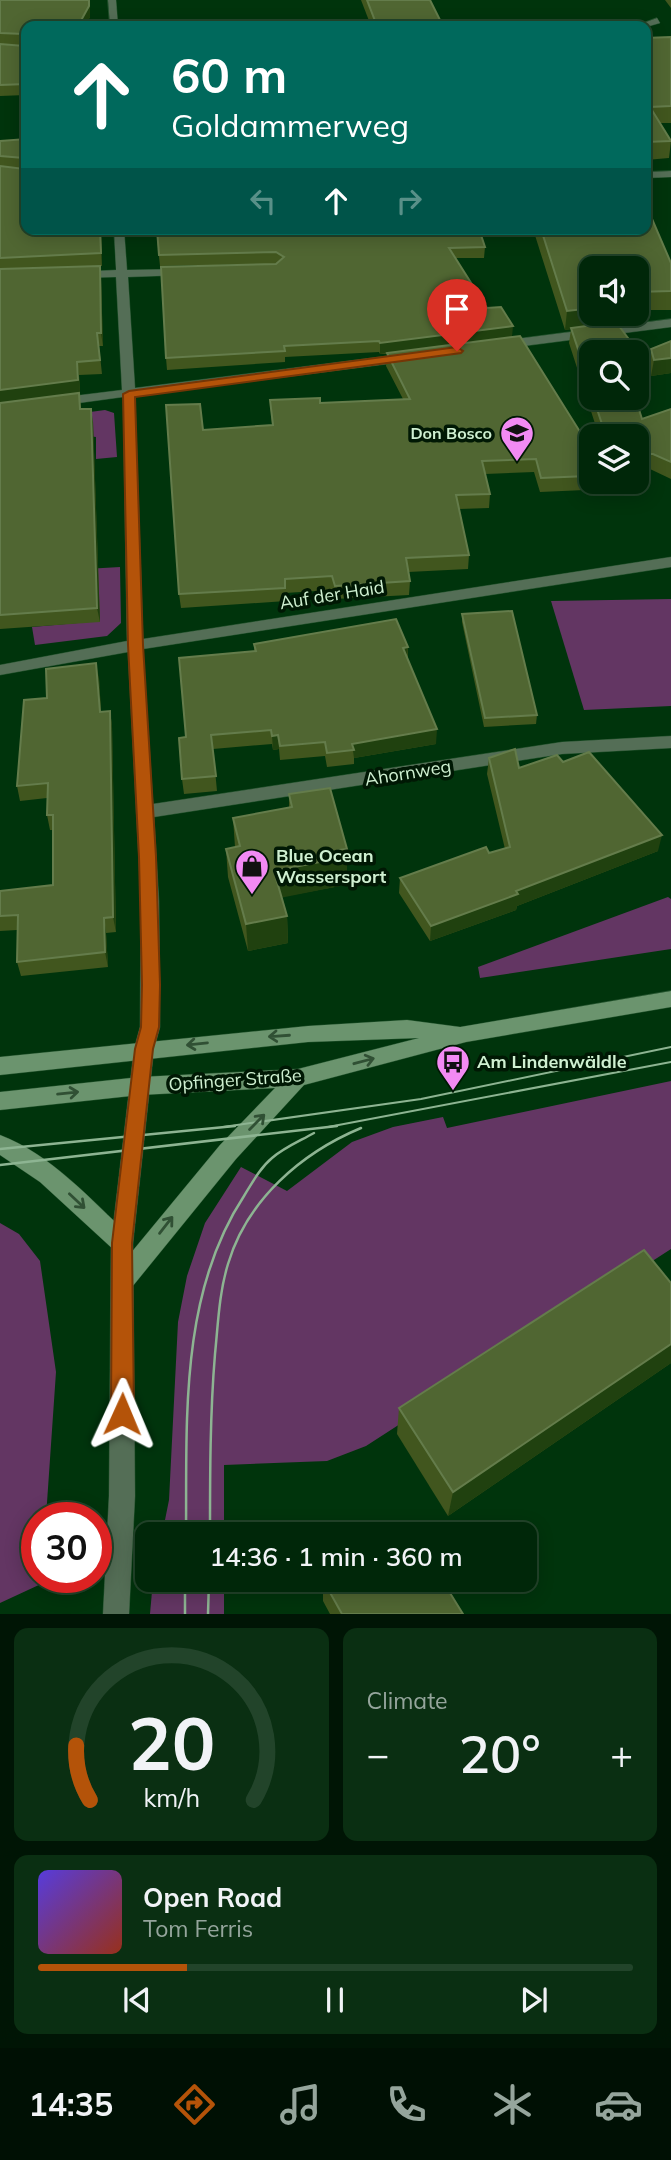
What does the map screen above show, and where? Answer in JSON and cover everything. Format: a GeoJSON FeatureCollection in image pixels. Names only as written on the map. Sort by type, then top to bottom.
{"type":"FeatureCollection","features":[{"type":"Feature","properties":{"kind":"street"},"geometry":{"type":"LineString","coordinates":[[112,0],[114,21]]}},
{"type":"Feature","properties":{"kind":"street"},"geometry":{"type":"LineString","coordinates":[[651,23],[657,21]]}},
{"type":"Feature","properties":{"kind":"street"},"geometry":{"type":"LineString","coordinates":[[651,175],[671,174]]}},
{"type":"Feature","properties":{"kind":"street"},"geometry":{"type":"LineString","coordinates":[[116,1614],[122,1496],[122,1243],[144,1049],[150,1027],[151,985],[146,812],[135,645],[129,394],[119,235]]}},
{"type":"Feature","properties":{"kind":"street"},"geometry":{"type":"LineString","coordinates":[[67,275],[199,271]]}},
{"type":"Feature","properties":{"kind":"street"},"geometry":{"type":"LineString","coordinates":[[484,347],[671,323]]}},
{"type":"Feature","properties":{"kind":"street"},"geometry":{"type":"LineString","coordinates":[[40,405],[430,354]]}},
{"type":"Feature","properties":{"kind":"street","name":"Auf der Haid"},"geometry":{"type":"LineString","coordinates":[[0,670],[135,645],[671,562]]}},
{"type":"Feature","properties":{"kind":"street","name":"Ahornweg"},"geometry":{"type":"LineString","coordinates":[[146,812],[562,748],[671,742]]}},
{"type":"Feature","properties":{"kind":"street","name":"Opfinger Straße"},"geometry":{"type":"LineString","coordinates":[[0,1101],[140,1086],[298,1078],[466,1034],[671,999]]}},
{"type":"Feature","properties":{"kind":"street","name":"Opfinger Straße"},"geometry":{"type":"LineString","coordinates":[[0,1066],[250,1039],[407,1028],[466,1034]]}},
{"type":"Feature","properties":{"kind":"street"},"geometry":{"type":"LineString","coordinates":[[124,1279],[228,1152],[298,1078]]}},
{"type":"Feature","properties":{"kind":"street"},"geometry":{"type":"LineString","coordinates":[[0,1145],[51,1178],[122,1243]]}},
{"type":"Feature","properties":{"kind":"shaded area"},"geometry":{"type":"Polygon","coordinates":[[[105,410],[114,413],[117,457],[96,459],[96,437],[0,424],[105,410]]]}},
{"type":"Feature","properties":{"kind":"shaded area"},"geometry":{"type":"Polygon","coordinates":[[[120,567],[121,623],[107,636],[35,645],[32,627],[100,621],[98,594],[34,572],[120,567]]]}},
{"type":"Feature","properties":{"kind":"shaded area"},"geometry":{"type":"Polygon","coordinates":[[[671,599],[671,706],[584,710],[551,601],[671,599]]]}},
{"type":"Feature","properties":{"kind":"shaded area"},"geometry":{"type":"Polygon","coordinates":[[[668,897],[671,899],[671,949],[480,978],[478,967],[668,897]]]}},
{"type":"Feature","properties":{"kind":"shaded area"},"geometry":{"type":"Polygon","coordinates":[[[671,1081],[671,1249],[366,1446],[327,1461],[224,1465],[224,1522],[165,1522],[169,1500],[178,1322],[187,1276],[205,1223],[241,1167],[287,1191],[352,1142],[393,1127],[443,1117],[447,1128],[671,1081]]]}},
{"type":"Feature","properties":{"kind":"shaded area"},"geometry":{"type":"Polygon","coordinates":[[[0,1223],[19,1234],[40,1261],[56,1372],[47,1502],[21,1502],[22,1593],[0,1603],[0,1223]]]}},
{"type":"Feature","properties":{"kind":"shaded area"},"geometry":{"type":"Polygon","coordinates":[[[152,1592],[224,1592],[224,1614],[150,1614],[152,1592]]]}},
{"type":"Feature","properties":{"kind":"building"},"geometry":{"type":"Polygon","coordinates":[[[0,0],[89,0],[89,6],[81,21],[21,21],[21,34],[0,33],[0,0]]]}},
{"type":"Feature","properties":{"kind":"building"},"geometry":{"type":"Polygon","coordinates":[[[367,0],[430,0],[440,21],[375,21],[367,0]]]}},
{"type":"Feature","properties":{"kind":"building"},"geometry":{"type":"Polygon","coordinates":[[[671,37],[671,106],[651,107],[651,38],[671,37]]]}},
{"type":"Feature","properties":{"kind":"building"},"geometry":{"type":"Polygon","coordinates":[[[0,44],[21,46],[21,84],[0,85],[0,44]]]}},
{"type":"Feature","properties":{"kind":"building"},"geometry":{"type":"Polygon","coordinates":[[[651,109],[671,141],[651,142],[651,109]]]}},
{"type":"Feature","properties":{"kind":"building"},"geometry":{"type":"Polygon","coordinates":[[[21,139],[21,158],[0,156],[0,141],[21,139]]]}},
{"type":"Feature","properties":{"kind":"building"},"geometry":{"type":"Polygon","coordinates":[[[0,166],[21,169],[21,235],[100,235],[101,253],[0,258],[0,166]]]}},
{"type":"Feature","properties":{"kind":"building"},"geometry":{"type":"Polygon","coordinates":[[[651,217],[671,263],[671,291],[649,292],[649,256],[579,256],[579,310],[567,311],[543,235],[651,235],[651,217]]]}},
{"type":"Feature","properties":{"kind":"building"},"geometry":{"type":"Polygon","coordinates":[[[157,235],[481,235],[485,247],[449,248],[487,308],[501,307],[513,326],[380,343],[284,346],[285,351],[166,358],[161,267],[276,264],[284,257],[276,252],[159,255],[157,235]]]}},
{"type":"Feature","properties":{"kind":"building"},"geometry":{"type":"Polygon","coordinates":[[[100,266],[101,333],[97,333],[100,360],[77,362],[78,380],[0,390],[0,269],[100,266]]]}},
{"type":"Feature","properties":{"kind":"building"},"geometry":{"type":"Polygon","coordinates":[[[619,326],[630,340],[579,340],[579,352],[571,328],[619,326]]]}},
{"type":"Feature","properties":{"kind":"building"},"geometry":{"type":"Polygon","coordinates":[[[520,336],[579,430],[579,476],[541,478],[536,459],[482,461],[490,494],[456,495],[469,555],[406,558],[410,581],[335,586],[332,576],[285,579],[285,588],[179,594],[166,405],[200,404],[203,430],[273,425],[270,400],[320,398],[320,403],[410,399],[387,353],[520,336]]]}},
{"type":"Feature","properties":{"kind":"building"},"geometry":{"type":"Polygon","coordinates":[[[671,341],[671,358],[654,360],[651,349],[671,341]]]}},
{"type":"Feature","properties":{"kind":"building"},"geometry":{"type":"Polygon","coordinates":[[[79,393],[80,409],[91,409],[97,608],[0,615],[0,403],[79,393]]]}},
{"type":"Feature","properties":{"kind":"building"},"geometry":{"type":"Polygon","coordinates":[[[671,409],[671,462],[649,454],[649,424],[602,424],[597,410],[639,410],[642,419],[671,409]]]}},
{"type":"Feature","properties":{"kind":"building"},"geometry":{"type":"Polygon","coordinates":[[[512,611],[537,715],[485,718],[462,614],[512,611]]]}},
{"type":"Feature","properties":{"kind":"building"},"geometry":{"type":"Polygon","coordinates":[[[396,619],[408,647],[403,648],[437,729],[352,744],[354,750],[327,753],[325,742],[280,746],[278,735],[272,736],[271,730],[211,735],[216,776],[182,779],[179,738],[186,737],[179,658],[256,651],[254,644],[396,619]]]}},
{"type":"Feature","properties":{"kind":"building"},"geometry":{"type":"Polygon","coordinates":[[[96,663],[100,712],[110,711],[113,917],[104,918],[105,952],[17,962],[18,915],[0,916],[0,891],[53,885],[53,815],[47,815],[48,783],[17,786],[24,700],[47,698],[46,669],[96,663]]]}},
{"type":"Feature","properties":{"kind":"building"},"geometry":{"type":"Polygon","coordinates":[[[515,749],[519,768],[557,755],[563,762],[589,752],[662,835],[516,891],[518,894],[431,926],[400,878],[486,847],[489,853],[510,847],[489,758],[515,749]]]}},
{"type":"Feature","properties":{"kind":"building"},"geometry":{"type":"Polygon","coordinates":[[[330,788],[347,849],[338,850],[340,858],[274,871],[287,916],[246,924],[226,849],[240,846],[233,818],[292,807],[289,794],[330,788]]]}},
{"type":"Feature","properties":{"kind":"building"},"geometry":{"type":"Polygon","coordinates":[[[644,1250],[671,1283],[671,1344],[453,1492],[399,1408],[644,1250]]]}},
{"type":"Feature","properties":{"kind":"building"},"geometry":{"type":"Polygon","coordinates":[[[330,1592],[449,1592],[463,1614],[342,1614],[330,1592]]]}},
{"type":"Feature","properties":{"kind":"tram line"},"geometry":{"type":"LineString","coordinates":[[223,1127],[421,1099],[671,1047]]}},
{"type":"Feature","properties":{"kind":"tram line"},"geometry":{"type":"LineString","coordinates":[[328,1127],[671,1062]]}},
{"type":"Feature","properties":{"kind":"tram line"},"geometry":{"type":"LineString","coordinates":[[0,1149],[235,1126]]}},
{"type":"Feature","properties":{"kind":"tram line"},"geometry":{"type":"LineString","coordinates":[[0,1165],[337,1126]]}},
{"type":"Feature","properties":{"kind":"tram line"},"geometry":{"type":"LineString","coordinates":[[210,1522],[213,1377],[218,1320],[228,1264],[248,1219],[279,1181],[318,1151],[361,1128]]}},
{"type":"Feature","properties":{"kind":"tram line"},"geometry":{"type":"LineString","coordinates":[[186,1522],[186,1448],[191,1360],[197,1317],[208,1275],[223,1234],[260,1171],[277,1154],[314,1133]]}},
{"type":"Feature","properties":{"kind":"tram line"},"geometry":{"type":"LineString","coordinates":[[185,1592],[185,1614]]}},
{"type":"Feature","properties":{"kind":"tram line"},"geometry":{"type":"LineString","coordinates":[[208,1614],[209,1592]]}},
{"type":"Feature","properties":{"kind":"place","name":"Don Bosco"},"geometry":{"type":"Point","coordinates":[517,463]}},
{"type":"Feature","properties":{"kind":"place","name":"Blue Ocean Wassersport"},"geometry":{"type":"Point","coordinates":[252,896]}},
{"type":"Feature","properties":{"kind":"place","name":"Am Lindenwäldle"},"geometry":{"type":"Point","coordinates":[453,1092]}},
{"type":"Feature","properties":{"kind":"route"},"geometry":{"type":"LineString","coordinates":[[122,1414],[122,1243],[144,1049],[150,1027],[151,985],[144,771],[135,645],[129,394],[457,351]]}}]}
